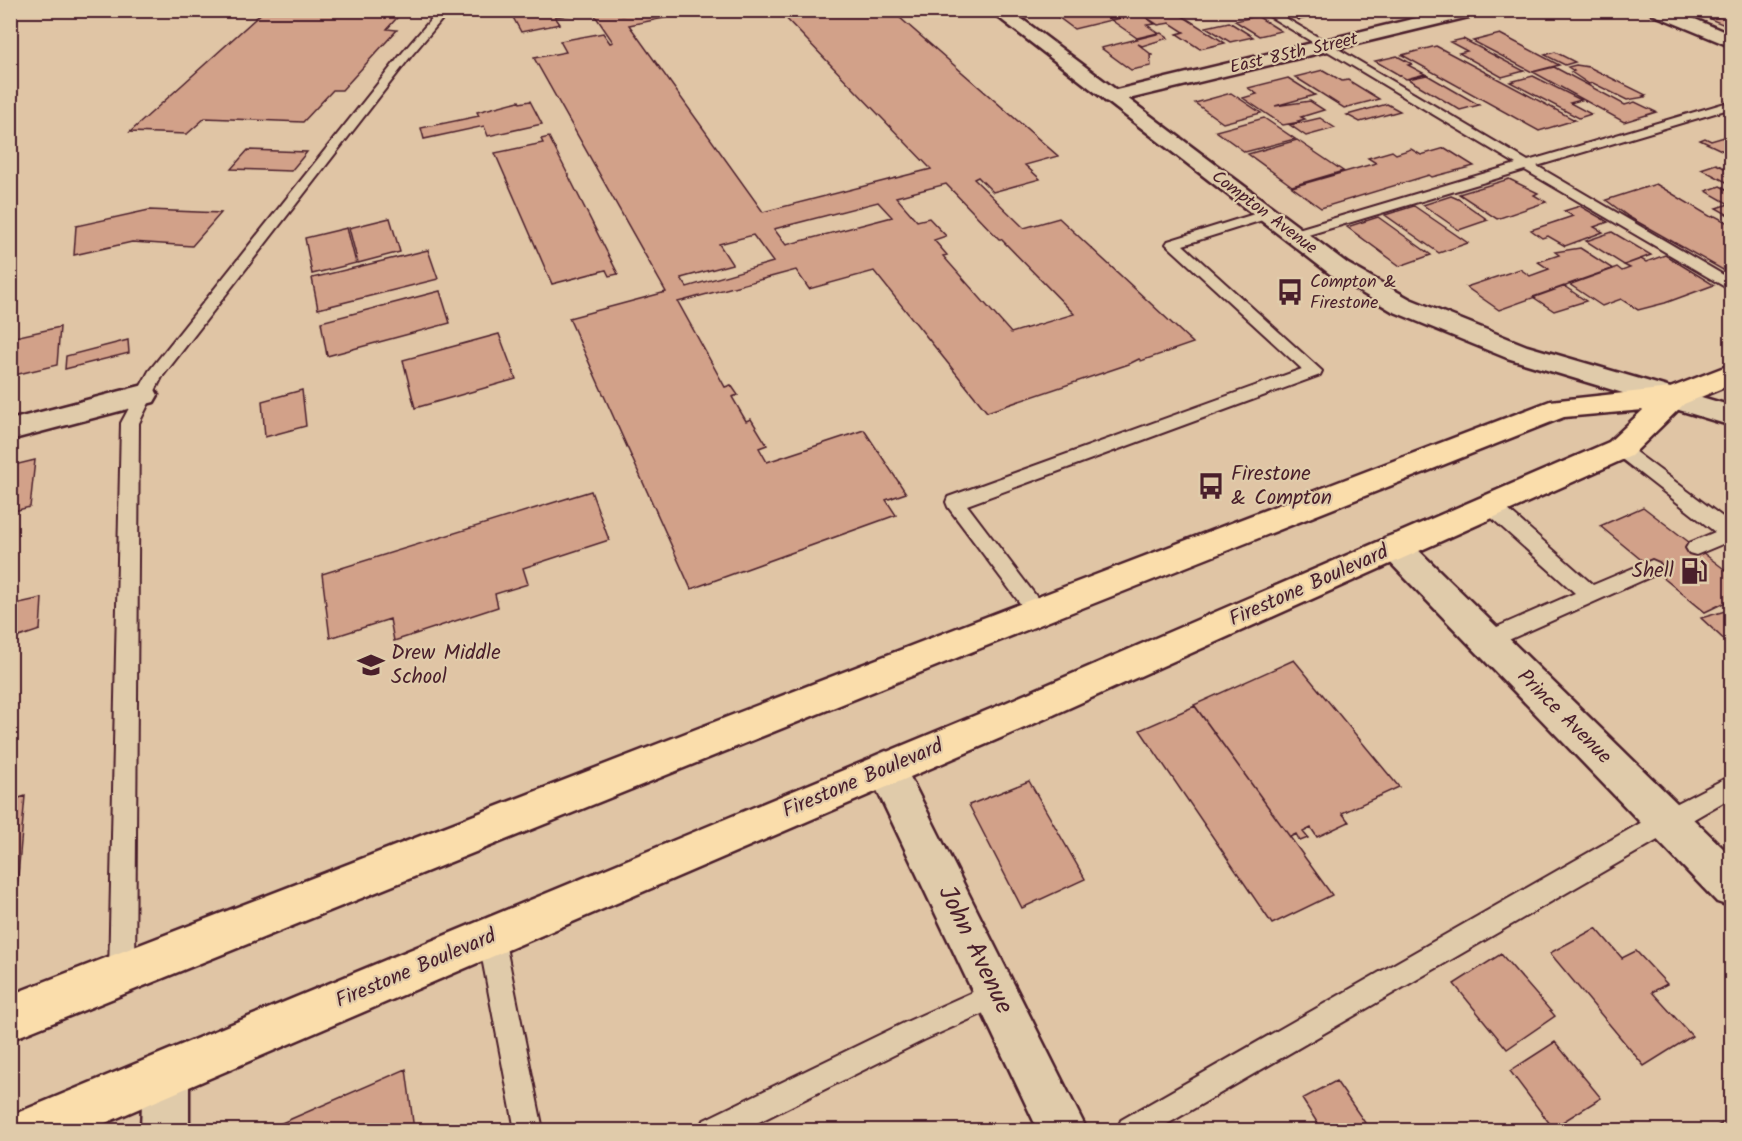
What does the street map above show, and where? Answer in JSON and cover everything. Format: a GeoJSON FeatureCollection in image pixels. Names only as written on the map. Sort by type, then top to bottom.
{"type":"FeatureCollection","features":[{"type":"Feature","properties":{"kind":"main road","name":"Firestone Boulevard"},"geometry":{"type":"LineString","coordinates":[[10,1018],[1560,408],[1674,397],[1731,373]]}},
{"type":"Feature","properties":{"kind":"main road","name":"Firestone Boulevard"},"geometry":{"type":"LineString","coordinates":[[34,1131],[886,769],[1620,449],[1674,397]]}},
{"type":"Feature","properties":{"kind":"street","name":"Compton Avenue"},"geometry":{"type":"LineString","coordinates":[[998,10],[1264,215],[1339,269],[1401,305],[1450,327],[1517,352],[1674,397],[1731,416]]}},
{"type":"Feature","properties":{"kind":"street","name":"East 85th Street"},"geometry":{"type":"LineString","coordinates":[[1112,97],[1476,10]]}},
{"type":"Feature","properties":{"kind":"street"},"geometry":{"type":"LineString","coordinates":[[1658,10],[1731,42]]}},
{"type":"Feature","properties":{"kind":"street"},"geometry":{"type":"LineString","coordinates":[[10,430],[144,395]]}},
{"type":"Feature","properties":{"kind":"street","name":"Prince Avenue"},"geometry":{"type":"LineString","coordinates":[[1395,547],[1731,887]]}},
{"type":"Feature","properties":{"kind":"street","name":"John Avenue"},"geometry":{"type":"LineString","coordinates":[[886,769],[1063,1131]]}},
{"type":"Feature","properties":{"kind":"street"},"geometry":{"type":"LineString","coordinates":[[165,1131],[166,1075]]}},
{"type":"Feature","properties":{"kind":"lane"},"geometry":{"type":"LineString","coordinates":[[122,974],[130,423],[155,375],[407,54],[445,10]]}},
{"type":"Feature","properties":{"kind":"lane"},"geometry":{"type":"LineString","coordinates":[[1264,10],[1731,287]]}},
{"type":"Feature","properties":{"kind":"lane"},"geometry":{"type":"LineString","coordinates":[[1293,235],[1731,104]]}},
{"type":"Feature","properties":{"kind":"lane"},"geometry":{"type":"LineString","coordinates":[[1038,612],[955,502],[1314,371],[1173,244],[1264,215]]}},
{"type":"Feature","properties":{"kind":"lane"},"geometry":{"type":"LineString","coordinates":[[1620,449],[1731,532],[1696,548]]}},
{"type":"Feature","properties":{"kind":"lane"},"geometry":{"type":"LineString","coordinates":[[1491,506],[1591,595]]}},
{"type":"Feature","properties":{"kind":"lane"},"geometry":{"type":"LineString","coordinates":[[1488,640],[1652,568]]}},
{"type":"Feature","properties":{"kind":"lane"},"geometry":{"type":"LineString","coordinates":[[1131,1131],[1731,785]]}},
{"type":"Feature","properties":{"kind":"lane"},"geometry":{"type":"LineString","coordinates":[[491,937],[529,1131]]}},
{"type":"Feature","properties":{"kind":"lane"},"geometry":{"type":"LineString","coordinates":[[714,1131],[915,1031],[997,994]]}},
{"type":"Feature","properties":{"kind":"building"},"geometry":{"type":"Polygon","coordinates":[[[265,10],[404,10],[387,29],[397,30],[342,90],[333,90],[303,122],[205,118],[187,134],[130,132],[265,10]]]}},
{"type":"Feature","properties":{"kind":"building"},"geometry":{"type":"Polygon","coordinates":[[[509,10],[619,10],[622,15],[644,10],[704,10],[629,25],[763,212],[931,169],[779,11],[891,10],[1058,156],[1025,165],[1040,179],[993,192],[978,177],[974,179],[1024,228],[1059,218],[1193,343],[1141,361],[1139,359],[987,412],[874,271],[809,289],[796,270],[678,302],[725,387],[731,385],[738,395],[732,397],[746,421],[751,419],[767,445],[759,448],[767,462],[864,430],[906,493],[886,500],[896,515],[691,589],[569,318],[666,292],[534,58],[566,52],[560,41],[603,33],[610,43],[613,42],[592,11],[555,17],[560,24],[521,32],[509,10]],[[946,184],[896,197],[917,221],[929,218],[946,236],[934,240],[947,255],[943,256],[1011,333],[1074,314],[946,184]],[[878,202],[774,229],[786,245],[892,217],[878,202]],[[753,235],[719,244],[732,264],[681,278],[687,287],[773,262],[753,235]]]}},
{"type":"Feature","properties":{"kind":"building"},"geometry":{"type":"Polygon","coordinates":[[[1087,10],[1098,10],[1111,20],[1074,29],[1058,17],[1087,10]]]}},
{"type":"Feature","properties":{"kind":"building"},"geometry":{"type":"Polygon","coordinates":[[[1098,10],[1143,10],[1146,13],[1111,20],[1098,10]]]}},
{"type":"Feature","properties":{"kind":"building"},"geometry":{"type":"Polygon","coordinates":[[[1173,10],[1225,43],[1200,49],[1177,34],[1184,32],[1170,23],[1158,25],[1141,14],[1173,10]]]}},
{"type":"Feature","properties":{"kind":"building"},"geometry":{"type":"Polygon","coordinates":[[[1283,10],[1337,10],[1299,20],[1283,10]]]}},
{"type":"Feature","properties":{"kind":"building"},"geometry":{"type":"Polygon","coordinates":[[[1732,13],[1732,28],[1710,19],[1732,13]]]}},
{"type":"Feature","properties":{"kind":"building"},"geometry":{"type":"Polygon","coordinates":[[[1141,14],[1155,24],[1147,25],[1158,33],[1137,38],[1111,20],[1141,14]]]}},
{"type":"Feature","properties":{"kind":"building"},"geometry":{"type":"Polygon","coordinates":[[[1257,16],[1281,31],[1259,36],[1235,21],[1257,16]]]}},
{"type":"Feature","properties":{"kind":"building"},"geometry":{"type":"Polygon","coordinates":[[[1229,22],[1253,37],[1230,42],[1206,27],[1229,22]]]}},
{"type":"Feature","properties":{"kind":"building"},"geometry":{"type":"Polygon","coordinates":[[[1161,33],[1168,38],[1142,46],[1138,44],[1152,55],[1150,55],[1151,66],[1131,70],[1101,48],[1161,33]]]}},
{"type":"Feature","properties":{"kind":"building"},"geometry":{"type":"Polygon","coordinates":[[[1500,34],[1559,65],[1532,72],[1473,41],[1500,34]]]}},
{"type":"Feature","properties":{"kind":"building"},"geometry":{"type":"Polygon","coordinates":[[[1463,39],[1524,71],[1502,77],[1459,53],[1467,51],[1450,42],[1463,39]]]}},
{"type":"Feature","properties":{"kind":"building"},"geometry":{"type":"Polygon","coordinates":[[[1436,46],[1575,120],[1539,131],[1402,55],[1436,46]]]}},
{"type":"Feature","properties":{"kind":"building"},"geometry":{"type":"Polygon","coordinates":[[[1555,52],[1575,62],[1565,65],[1545,55],[1555,52]]]}},
{"type":"Feature","properties":{"kind":"building"},"geometry":{"type":"Polygon","coordinates":[[[1397,56],[1425,74],[1406,79],[1375,61],[1397,56]]]}},
{"type":"Feature","properties":{"kind":"building"},"geometry":{"type":"Polygon","coordinates":[[[1576,65],[1589,67],[1646,95],[1627,100],[1593,83],[1589,84],[1571,72],[1574,71],[1568,67],[1576,65]]]}},
{"type":"Feature","properties":{"kind":"building"},"geometry":{"type":"Polygon","coordinates":[[[1554,67],[1625,105],[1635,102],[1656,112],[1624,122],[1533,72],[1554,67]]]}},
{"type":"Feature","properties":{"kind":"building"},"geometry":{"type":"Polygon","coordinates":[[[1323,70],[1342,81],[1348,80],[1379,99],[1344,108],[1295,77],[1323,70]]]}},
{"type":"Feature","properties":{"kind":"building"},"geometry":{"type":"Polygon","coordinates":[[[1427,75],[1479,105],[1460,110],[1408,79],[1427,75]]]}},
{"type":"Feature","properties":{"kind":"building"},"geometry":{"type":"Polygon","coordinates":[[[1533,76],[1581,100],[1570,103],[1591,114],[1579,118],[1510,82],[1533,76]]]}},
{"type":"Feature","properties":{"kind":"building"},"geometry":{"type":"Polygon","coordinates":[[[1288,78],[1315,95],[1275,106],[1310,101],[1324,110],[1301,117],[1305,119],[1298,121],[1300,122],[1283,125],[1243,98],[1257,94],[1248,88],[1288,78]]]}},
{"type":"Feature","properties":{"kind":"building"},"geometry":{"type":"Polygon","coordinates":[[[1231,93],[1261,113],[1223,123],[1195,103],[1231,93]]]}},
{"type":"Feature","properties":{"kind":"building"},"geometry":{"type":"Polygon","coordinates":[[[519,101],[520,103],[530,101],[542,124],[488,136],[484,126],[424,139],[421,128],[479,116],[477,112],[519,101]]]}},
{"type":"Feature","properties":{"kind":"building"},"geometry":{"type":"Polygon","coordinates":[[[1387,104],[1400,111],[1360,122],[1347,115],[1387,104]]]}},
{"type":"Feature","properties":{"kind":"building"},"geometry":{"type":"Polygon","coordinates":[[[1264,118],[1295,139],[1245,152],[1216,131],[1264,118]]]}},
{"type":"Feature","properties":{"kind":"building"},"geometry":{"type":"Polygon","coordinates":[[[1320,118],[1335,128],[1306,136],[1290,125],[1320,118]]]}},
{"type":"Feature","properties":{"kind":"building"},"geometry":{"type":"Polygon","coordinates":[[[1731,135],[1732,155],[1700,140],[1705,138],[1711,141],[1731,135]]]}},
{"type":"Feature","properties":{"kind":"building"},"geometry":{"type":"Polygon","coordinates":[[[549,137],[618,274],[609,276],[606,270],[552,284],[495,153],[543,143],[541,139],[549,137]]]}},
{"type":"Feature","properties":{"kind":"building"},"geometry":{"type":"Polygon","coordinates":[[[1297,140],[1343,171],[1292,186],[1248,154],[1297,140]]]}},
{"type":"Feature","properties":{"kind":"building"},"geometry":{"type":"Polygon","coordinates":[[[1445,148],[1474,166],[1432,177],[1429,175],[1321,208],[1292,187],[1376,163],[1368,158],[1392,151],[1396,154],[1411,149],[1421,155],[1445,148]]]}},
{"type":"Feature","properties":{"kind":"building"},"geometry":{"type":"Polygon","coordinates":[[[248,150],[307,152],[291,171],[231,169],[248,150]]]}},
{"type":"Feature","properties":{"kind":"building"},"geometry":{"type":"Polygon","coordinates":[[[1716,164],[1724,168],[1732,165],[1732,185],[1701,169],[1716,164]]]}},
{"type":"Feature","properties":{"kind":"building"},"geometry":{"type":"Polygon","coordinates":[[[1509,179],[1538,193],[1534,195],[1546,202],[1497,219],[1459,194],[1509,179]]]}},
{"type":"Feature","properties":{"kind":"building"},"geometry":{"type":"Polygon","coordinates":[[[1656,184],[1711,217],[1715,216],[1732,225],[1732,275],[1629,217],[1606,200],[1656,184]]]}},
{"type":"Feature","properties":{"kind":"building"},"geometry":{"type":"Polygon","coordinates":[[[1720,186],[1732,192],[1732,217],[1716,208],[1729,204],[1706,191],[1720,186]]]}},
{"type":"Feature","properties":{"kind":"building"},"geometry":{"type":"Polygon","coordinates":[[[1451,196],[1488,220],[1459,230],[1423,205],[1451,196]]]}},
{"type":"Feature","properties":{"kind":"building"},"geometry":{"type":"Polygon","coordinates":[[[1414,206],[1468,243],[1439,253],[1385,215],[1414,206]]]}},
{"type":"Feature","properties":{"kind":"building"},"geometry":{"type":"Polygon","coordinates":[[[1580,206],[1608,222],[1594,227],[1603,232],[1565,246],[1548,236],[1542,238],[1531,230],[1573,216],[1564,211],[1580,206]]]}},
{"type":"Feature","properties":{"kind":"building"},"geometry":{"type":"Polygon","coordinates":[[[149,210],[221,213],[192,246],[132,242],[74,255],[76,226],[149,210]]]}},
{"type":"Feature","properties":{"kind":"building"},"geometry":{"type":"Polygon","coordinates":[[[1378,217],[1431,255],[1400,266],[1347,227],[1378,217]]]}},
{"type":"Feature","properties":{"kind":"building"},"geometry":{"type":"Polygon","coordinates":[[[390,218],[400,252],[358,263],[349,228],[390,218]]]}},
{"type":"Feature","properties":{"kind":"building"},"geometry":{"type":"Polygon","coordinates":[[[347,228],[356,263],[312,274],[305,238],[347,228]]]}},
{"type":"Feature","properties":{"kind":"building"},"geometry":{"type":"Polygon","coordinates":[[[1612,232],[1651,255],[1624,265],[1586,241],[1612,232]]]}},
{"type":"Feature","properties":{"kind":"building"},"geometry":{"type":"Polygon","coordinates":[[[1580,248],[1613,269],[1499,310],[1466,287],[1520,269],[1530,276],[1549,269],[1538,262],[1559,255],[1555,252],[1580,248]]]}},
{"type":"Feature","properties":{"kind":"building"},"geometry":{"type":"Polygon","coordinates":[[[428,250],[438,279],[318,309],[312,278],[428,250]]]}},
{"type":"Feature","properties":{"kind":"building"},"geometry":{"type":"Polygon","coordinates":[[[1665,255],[1714,285],[1638,310],[1621,299],[1602,306],[1569,284],[1617,267],[1622,271],[1630,268],[1624,265],[1641,259],[1646,262],[1665,255]]]}},
{"type":"Feature","properties":{"kind":"building"},"geometry":{"type":"Polygon","coordinates":[[[1564,286],[1586,301],[1554,311],[1533,297],[1564,286]]]}},
{"type":"Feature","properties":{"kind":"building"},"geometry":{"type":"Polygon","coordinates":[[[440,291],[450,323],[327,356],[321,322],[440,291]]]}},
{"type":"Feature","properties":{"kind":"building"},"geometry":{"type":"Polygon","coordinates":[[[60,327],[57,365],[10,376],[10,338],[60,327]]]}},
{"type":"Feature","properties":{"kind":"building"},"geometry":{"type":"Polygon","coordinates":[[[499,334],[516,379],[415,408],[403,360],[499,334]]]}},
{"type":"Feature","properties":{"kind":"building"},"geometry":{"type":"Polygon","coordinates":[[[128,340],[129,353],[65,369],[66,356],[128,340]]]}},
{"type":"Feature","properties":{"kind":"building"},"geometry":{"type":"Polygon","coordinates":[[[302,390],[306,426],[265,437],[262,401],[302,390]]]}},
{"type":"Feature","properties":{"kind":"building"},"geometry":{"type":"Polygon","coordinates":[[[35,460],[30,507],[10,512],[10,466],[35,460]]]}},
{"type":"Feature","properties":{"kind":"building"},"geometry":{"type":"Polygon","coordinates":[[[591,491],[609,540],[523,568],[528,584],[495,594],[498,607],[394,641],[390,619],[330,638],[322,574],[591,491]]]}},
{"type":"Feature","properties":{"kind":"building"},"geometry":{"type":"Polygon","coordinates":[[[1643,507],[1732,575],[1732,599],[1705,612],[1600,526],[1643,507]]]}},
{"type":"Feature","properties":{"kind":"building"},"geometry":{"type":"Polygon","coordinates":[[[42,598],[40,630],[10,640],[10,605],[42,598]]]}},
{"type":"Feature","properties":{"kind":"building"},"geometry":{"type":"Polygon","coordinates":[[[1732,609],[1732,647],[1701,618],[1732,609]]]}},
{"type":"Feature","properties":{"kind":"building"},"geometry":{"type":"Polygon","coordinates":[[[1294,660],[1399,787],[1342,813],[1349,822],[1317,837],[1311,828],[1303,832],[1308,838],[1300,841],[1296,834],[1290,837],[1194,705],[1294,660]]]}},
{"type":"Feature","properties":{"kind":"building"},"geometry":{"type":"Polygon","coordinates":[[[1195,706],[1332,895],[1272,924],[1140,730],[1195,706]]]}},
{"type":"Feature","properties":{"kind":"building"},"geometry":{"type":"Polygon","coordinates":[[[1029,781],[1085,879],[1022,908],[969,805],[1029,781]]]}},
{"type":"Feature","properties":{"kind":"building"},"geometry":{"type":"Polygon","coordinates":[[[25,796],[14,922],[10,923],[10,801],[25,796]]]}},
{"type":"Feature","properties":{"kind":"building"},"geometry":{"type":"Polygon","coordinates":[[[1596,928],[1622,958],[1636,951],[1667,984],[1652,992],[1692,1036],[1644,1066],[1550,953],[1596,928]]]}},
{"type":"Feature","properties":{"kind":"building"},"geometry":{"type":"Polygon","coordinates":[[[1501,954],[1555,1016],[1507,1049],[1454,984],[1501,954]]]}},
{"type":"Feature","properties":{"kind":"building"},"geometry":{"type":"Polygon","coordinates":[[[1555,1042],[1601,1098],[1553,1128],[1510,1071],[1555,1042]]]}},
{"type":"Feature","properties":{"kind":"building"},"geometry":{"type":"Polygon","coordinates":[[[406,1069],[414,1130],[267,1130],[268,1129],[406,1069]]]}},
{"type":"Feature","properties":{"kind":"building"},"geometry":{"type":"Polygon","coordinates":[[[1336,1081],[1370,1130],[1322,1130],[1302,1099],[1336,1081]]]}},
{"type":"Feature","properties":{"kind":"building"},"geometry":{"type":"Polygon","coordinates":[[[1732,1117],[1732,1130],[1711,1130],[1732,1117]]]}},
{"type":"Feature","properties":{"kind":"place","name":"Compton & Firestone"},"geometry":{"type":"Point","coordinates":[1290,292]}},
{"type":"Feature","properties":{"kind":"place","name":"Firestone & Compton"},"geometry":{"type":"Point","coordinates":[1211,486]}},
{"type":"Feature","properties":{"kind":"place","name":"Shell"},"geometry":{"type":"Point","coordinates":[1694,571]}},
{"type":"Feature","properties":{"kind":"place","name":"Drew Middle School"},"geometry":{"type":"Point","coordinates":[371,665]}}]}
